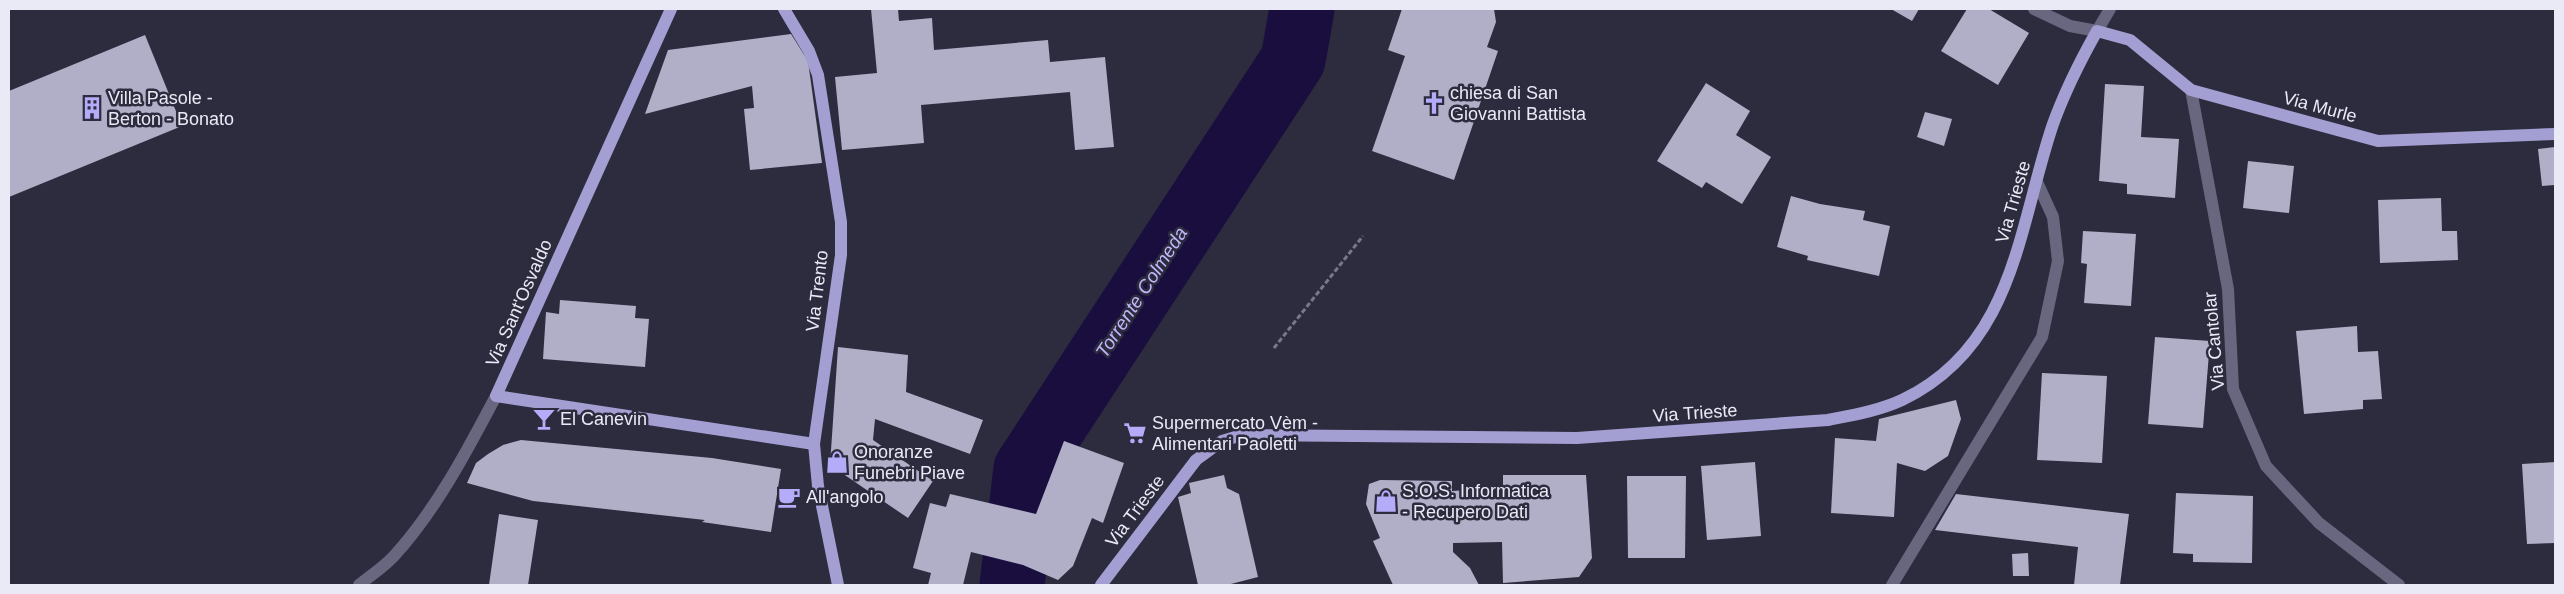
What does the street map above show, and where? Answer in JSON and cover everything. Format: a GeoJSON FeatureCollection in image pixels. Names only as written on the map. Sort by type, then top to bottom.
{"type":"FeatureCollection","features":[{"type":"Feature","properties":{"kind":"main road","name":"Via Sant'Osvaldo"},"geometry":{"type":"LineString","coordinates":[[496,396],[671,9]]}},
{"type":"Feature","properties":{"kind":"main road","name":"Via Trento"},"geometry":{"type":"LineString","coordinates":[[784,9],[808,51],[818,75],[841,222],[841,255],[814,444],[818,486],[838,585]]}},
{"type":"Feature","properties":{"kind":"main road","name":"Via Murle"},"geometry":{"type":"LineString","coordinates":[[2097,31],[2130,40],[2191,90],[2378,141],[2555,134]]}},
{"type":"Feature","properties":{"kind":"main road","name":"Via Trieste"},"geometry":{"type":"LineString","coordinates":[[1101,585],[1196,460],[1222,441],[1242,435],[1577,438],[1828,420],[1869,412],[1902,400],[1930,383],[1956,361],[1974,342],[1994,314],[2008,282],[2053,124],[2075,70],[2097,31]]}},
{"type":"Feature","properties":{"kind":"main road"},"geometry":{"type":"LineString","coordinates":[[496,396],[814,444]]}},
{"type":"Feature","properties":{"kind":"street"},"geometry":{"type":"LineString","coordinates":[[2034,9],[2070,26],[2097,31]]}},
{"type":"Feature","properties":{"kind":"street","name":"Via Trieste"},"geometry":{"type":"LineString","coordinates":[[2097,31],[2110,9]]}},
{"type":"Feature","properties":{"kind":"street","name":"Via Cantolar"},"geometry":{"type":"LineString","coordinates":[[2191,90],[2228,288],[2233,389],[2240,406],[2266,466],[2318,523],[2399,585]]}},
{"type":"Feature","properties":{"kind":"street"},"geometry":{"type":"LineString","coordinates":[[1892,585],[2042,337],[2058,261],[2053,217],[2038,182]]}},
{"type":"Feature","properties":{"kind":"street","name":"Via Sant'Osvaldo"},"geometry":{"type":"LineString","coordinates":[[359,585],[394,557],[420,523],[469,445],[496,396]]}},
{"type":"Feature","properties":{"kind":"path"},"geometry":{"type":"LineString","coordinates":[[1274,348],[1363,236]]}},
{"type":"Feature","properties":{"kind":"building"},"geometry":{"type":"Polygon","coordinates":[[[871,9],[898,9],[899,21],[932,18],[934,50],[1048,40],[1050,62],[1105,57],[1114,147],[1075,150],[1070,92],[921,105],[924,143],[842,150],[835,77],[877,73],[871,9]]]}},
{"type":"Feature","properties":{"kind":"building","name":"chiesa di San Giovanni Battista"},"geometry":{"type":"Polygon","coordinates":[[[1402,9],[1494,9],[1496,22],[1487,47],[1498,51],[1454,180],[1372,151],[1405,56],[1388,50],[1402,9]]]}},
{"type":"Feature","properties":{"kind":"building"},"geometry":{"type":"Polygon","coordinates":[[[1891,9],[1919,9],[1912,21],[1891,9]]]}},
{"type":"Feature","properties":{"kind":"building"},"geometry":{"type":"Polygon","coordinates":[[[1967,9],[1989,9],[2029,33],[1998,85],[1941,51],[1967,9]]]}},
{"type":"Feature","properties":{"kind":"building"},"geometry":{"type":"Polygon","coordinates":[[[791,34],[808,61],[822,163],[750,170],[744,109],[754,108],[752,86],[645,114],[668,50],[791,34]]]}},
{"type":"Feature","properties":{"kind":"building","name":"Villa Pasole - Berton - Bonato"},"geometry":{"type":"Polygon","coordinates":[[[145,35],[182,126],[9,197],[9,91],[145,35]]]}},
{"type":"Feature","properties":{"kind":"building"},"geometry":{"type":"Polygon","coordinates":[[[1706,83],[1750,111],[1736,135],[1771,157],[1742,204],[1706,182],[1702,188],[1657,161],[1706,83]]]}},
{"type":"Feature","properties":{"kind":"building"},"geometry":{"type":"Polygon","coordinates":[[[2105,84],[2144,86],[2141,137],[2179,139],[2175,198],[2127,194],[2127,184],[2099,181],[2105,84]]]}},
{"type":"Feature","properties":{"kind":"building"},"geometry":{"type":"Polygon","coordinates":[[[1925,112],[1952,119],[1944,146],[1917,137],[1925,112]]]}},
{"type":"Feature","properties":{"kind":"building"},"geometry":{"type":"Polygon","coordinates":[[[2555,147],[2555,185],[2542,186],[2538,149],[2555,147]]]}},
{"type":"Feature","properties":{"kind":"building"},"geometry":{"type":"Polygon","coordinates":[[[2248,161],[2294,166],[2289,213],[2243,208],[2248,161]]]}},
{"type":"Feature","properties":{"kind":"building"},"geometry":{"type":"Polygon","coordinates":[[[1791,196],[1820,204],[1865,211],[1863,220],[1890,226],[1879,276],[1807,260],[1808,256],[1777,247],[1791,196]]]}},
{"type":"Feature","properties":{"kind":"building"},"geometry":{"type":"Polygon","coordinates":[[[2441,198],[2442,231],[2457,231],[2458,260],[2380,263],[2378,200],[2441,198]]]}},
{"type":"Feature","properties":{"kind":"building"},"geometry":{"type":"Polygon","coordinates":[[[2083,231],[2136,234],[2131,306],[2084,303],[2087,264],[2081,263],[2083,231]]]}},
{"type":"Feature","properties":{"kind":"building"},"geometry":{"type":"Polygon","coordinates":[[[560,300],[636,306],[635,318],[649,319],[645,367],[543,359],[546,312],[559,314],[560,300]]]}},
{"type":"Feature","properties":{"kind":"building"},"geometry":{"type":"Polygon","coordinates":[[[2357,326],[2358,352],[2378,351],[2382,399],[2363,400],[2363,409],[2304,414],[2296,331],[2357,326]]]}},
{"type":"Feature","properties":{"kind":"building"},"geometry":{"type":"Polygon","coordinates":[[[2155,337],[2210,341],[2203,428],[2148,424],[2155,337]]]}},
{"type":"Feature","properties":{"kind":"building"},"geometry":{"type":"Polygon","coordinates":[[[838,347],[908,355],[906,392],[983,420],[970,454],[875,419],[873,440],[933,481],[908,518],[830,465],[838,347]]]}},
{"type":"Feature","properties":{"kind":"building"},"geometry":{"type":"Polygon","coordinates":[[[2042,373],[2107,376],[2102,463],[2037,460],[2042,373]]]}},
{"type":"Feature","properties":{"kind":"building"},"geometry":{"type":"Polygon","coordinates":[[[1956,400],[1961,419],[1948,456],[1925,471],[1897,463],[1894,517],[1831,513],[1835,438],[1876,441],[1879,419],[1956,400]]]}},
{"type":"Feature","properties":{"kind":"building"},"geometry":{"type":"Polygon","coordinates":[[[521,440],[712,458],[781,469],[771,532],[702,522],[705,520],[533,501],[467,483],[476,463],[503,445],[521,440]]]}},
{"type":"Feature","properties":{"kind":"building"},"geometry":{"type":"Polygon","coordinates":[[[1064,441],[1124,463],[1103,523],[1092,518],[1073,566],[1058,580],[1023,565],[971,552],[963,585],[928,585],[931,573],[913,568],[930,503],[946,507],[950,494],[1036,514],[1064,441]]]}},
{"type":"Feature","properties":{"kind":"building"},"geometry":{"type":"Polygon","coordinates":[[[1755,462],[1761,536],[1707,540],[1701,466],[1755,462]]]}},
{"type":"Feature","properties":{"kind":"building"},"geometry":{"type":"Polygon","coordinates":[[[2555,462],[2555,543],[2527,544],[2522,464],[2555,462]]]}},
{"type":"Feature","properties":{"kind":"building"},"geometry":{"type":"Polygon","coordinates":[[[1224,475],[1227,488],[1239,494],[1258,577],[1227,585],[1198,585],[1178,497],[1191,493],[1189,483],[1224,475]]]}},
{"type":"Feature","properties":{"kind":"building"},"geometry":{"type":"Polygon","coordinates":[[[1503,475],[1586,475],[1592,558],[1579,577],[1503,583],[1502,542],[1453,543],[1453,552],[1470,568],[1479,585],[1393,585],[1373,541],[1380,538],[1366,504],[1369,484],[1380,480],[1452,481],[1452,491],[1503,488],[1503,475]]]}},
{"type":"Feature","properties":{"kind":"building"},"geometry":{"type":"Polygon","coordinates":[[[1627,476],[1686,476],[1685,558],[1628,558],[1627,476]]]}},
{"type":"Feature","properties":{"kind":"building"},"geometry":{"type":"Polygon","coordinates":[[[2176,493],[2253,496],[2252,563],[2193,562],[2193,554],[2173,553],[2176,493]]]}},
{"type":"Feature","properties":{"kind":"building"},"geometry":{"type":"Polygon","coordinates":[[[1956,494],[2129,514],[2120,585],[2074,585],[2078,547],[1935,530],[1956,494]]]}},
{"type":"Feature","properties":{"kind":"building"},"geometry":{"type":"Polygon","coordinates":[[[499,514],[538,520],[528,585],[489,585],[499,514]]]}},
{"type":"Feature","properties":{"kind":"building"},"geometry":{"type":"Polygon","coordinates":[[[2028,553],[2029,576],[2013,576],[2012,554],[2028,553]]]}},
{"type":"Feature","properties":{"kind":"waterway","name":"Torrente Colmeda"},"geometry":{"type":"LineString","coordinates":[[1012,585],[1026,469],[1293,60],[1302,9]]}},
{"type":"Feature","properties":{"kind":"place","name":"chiesa di San Giovanni Battista"},"geometry":{"type":"Point","coordinates":[1434,103]}},
{"type":"Feature","properties":{"kind":"place","name":"Villa Pasole - Berton - Bonato"},"geometry":{"type":"Point","coordinates":[92,108]}},
{"type":"Feature","properties":{"kind":"place","name":"El Canevin"},"geometry":{"type":"Point","coordinates":[544,419]}},
{"type":"Feature","properties":{"kind":"place","name":"Supermercato Vèm - Alimentari Paoletti"},"geometry":{"type":"Point","coordinates":[1135,433]}},
{"type":"Feature","properties":{"kind":"place","name":"Onoranze Funebri Piave"},"geometry":{"type":"Point","coordinates":[837,462]}},
{"type":"Feature","properties":{"kind":"place","name":"All'angolo"},"geometry":{"type":"Point","coordinates":[789,497]}},
{"type":"Feature","properties":{"kind":"place","name":"S.O.S. Informatica - Recupero Dati"},"geometry":{"type":"Point","coordinates":[1386,501]}}]}
